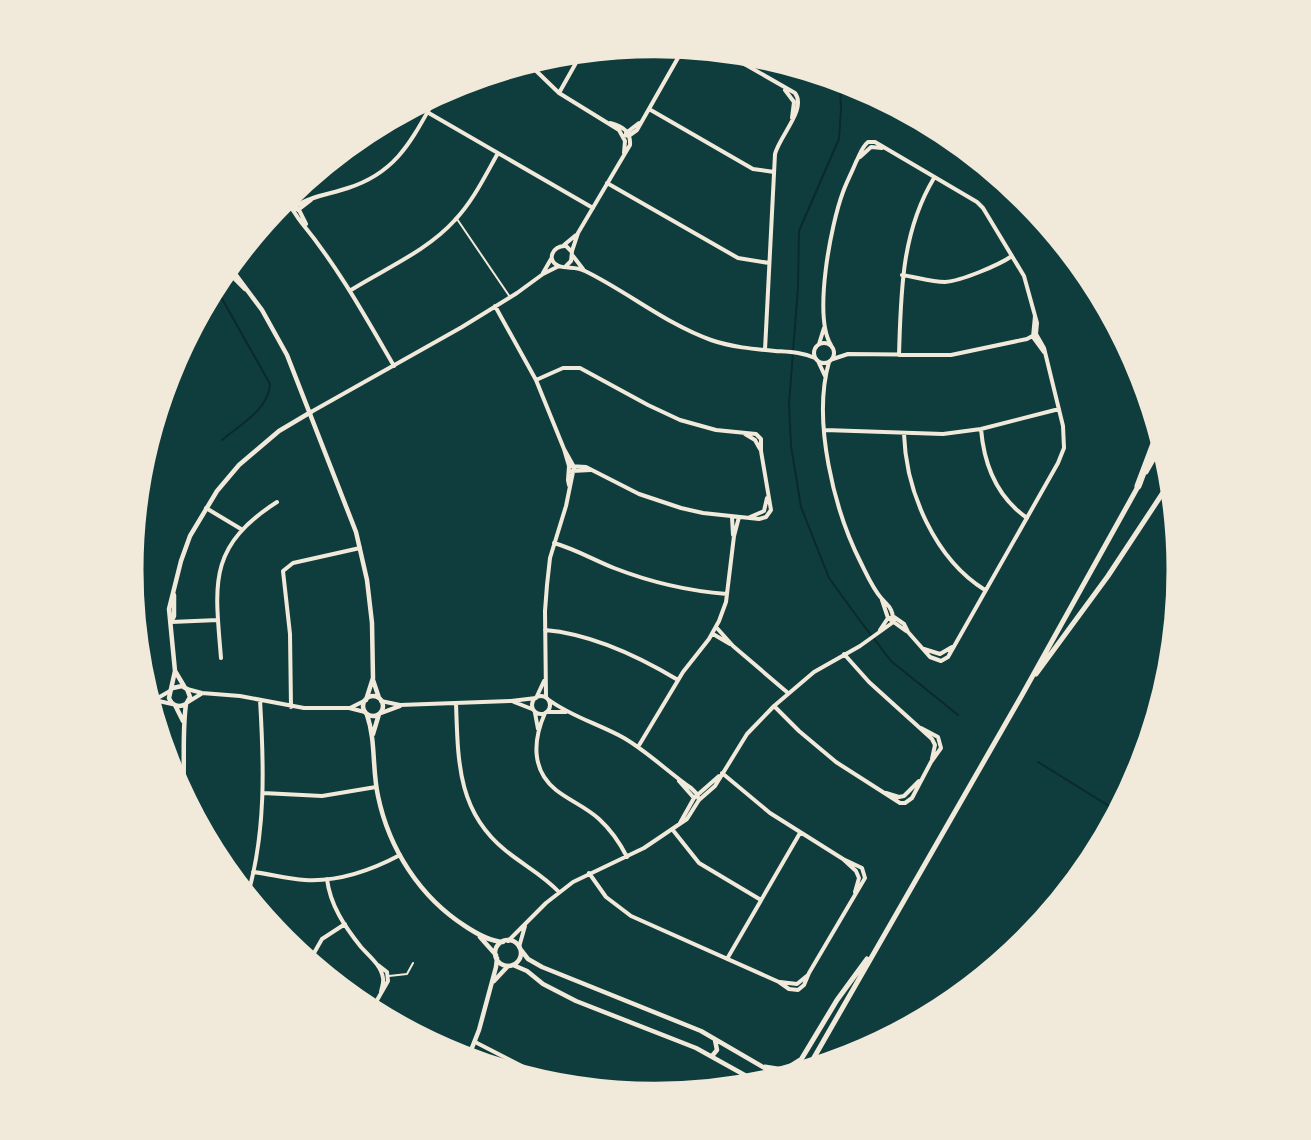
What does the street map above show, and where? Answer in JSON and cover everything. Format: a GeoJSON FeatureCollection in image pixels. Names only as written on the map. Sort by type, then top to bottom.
{"type":"FeatureCollection","features":[{"type":"Feature","properties":{"kind":"highway"},"geometry":{"type":"LineString","coordinates":[[1138,486],[1153,446]]}},
{"type":"Feature","properties":{"kind":"main road"},"geometry":{"type":"LineString","coordinates":[[814,1058],[1022,695],[1155,455]]}},
{"type":"Feature","properties":{"kind":"main road"},"geometry":{"type":"LineString","coordinates":[[1022,695],[1108,576],[1163,493]]}},
{"type":"Feature","properties":{"kind":"main road"},"geometry":{"type":"LineString","coordinates":[[799,1063],[837,1000],[882,938]]}},
{"type":"Feature","properties":{"kind":"main road"},"geometry":{"type":"LineString","coordinates":[[792,1065],[801,1059]]}},
{"type":"Feature","properties":{"kind":"main road"},"geometry":{"type":"LineString","coordinates":[[765,1067],[776,1069]]}},
{"type":"Feature","properties":{"kind":"street"},"geometry":{"type":"LineString","coordinates":[[623,136],[629,134],[640,123],[679,58]]}},
{"type":"Feature","properties":{"kind":"street"},"geometry":{"type":"LineString","coordinates":[[559,93],[576,63]]}},
{"type":"Feature","properties":{"kind":"street"},"geometry":{"type":"LineString","coordinates":[[746,65],[795,93],[799,101],[799,108],[777,147],[765,350]]}},
{"type":"Feature","properties":{"kind":"street"},"geometry":{"type":"LineString","coordinates":[[536,71],[559,93],[610,123],[623,136],[626,146],[624,154]]}},
{"type":"Feature","properties":{"kind":"street"},"geometry":{"type":"LineString","coordinates":[[649,109],[753,169],[774,172]]}},
{"type":"Feature","properties":{"kind":"street"},"geometry":{"type":"LineString","coordinates":[[394,366],[351,290],[307,228],[296,208],[311,199],[363,182],[386,170],[404,151],[427,112],[593,208]]}},
{"type":"Feature","properties":{"kind":"street"},"geometry":{"type":"LineString","coordinates":[[566,266],[571,261],[578,233],[630,145],[629,134],[618,125],[610,123]]}},
{"type":"Feature","properties":{"kind":"street"},"geometry":{"type":"LineString","coordinates":[[825,377],[816,360],[817,346],[824,328],[826,268],[843,192],[862,148],[868,142],[875,142],[977,202],[983,208],[1024,276],[1037,323],[1033,335]]}},
{"type":"Feature","properties":{"kind":"street"},"geometry":{"type":"LineString","coordinates":[[858,160],[868,148],[883,148]]}},
{"type":"Feature","properties":{"kind":"street"},"geometry":{"type":"LineString","coordinates":[[351,290],[430,243],[457,219],[498,153]]}},
{"type":"Feature","properties":{"kind":"street"},"geometry":{"type":"LineString","coordinates":[[899,355],[902,275],[912,224],[933,178]]}},
{"type":"Feature","properties":{"kind":"street"},"geometry":{"type":"LineString","coordinates":[[607,183],[738,258],[769,262]]}},
{"type":"Feature","properties":{"kind":"street"},"geometry":{"type":"LineString","coordinates":[[543,274],[555,249],[563,246],[578,233]]}},
{"type":"Feature","properties":{"kind":"street"},"geometry":{"type":"LineString","coordinates":[[563,246],[572,253],[583,270]]}},
{"type":"Feature","properties":{"kind":"street"},"geometry":{"type":"LineString","coordinates":[[902,275],[950,281],[1000,263],[1012,256]]}},
{"type":"Feature","properties":{"kind":"street"},"geometry":{"type":"LineString","coordinates":[[552,257],[559,266]]}},
{"type":"Feature","properties":{"kind":"street"},"geometry":{"type":"LineString","coordinates":[[183,721],[169,695],[175,671],[169,609],[186,548],[206,508],[227,478],[279,431],[495,306],[543,274],[559,266],[583,270],[698,335],[729,345],[802,353],[824,364],[848,354]]}},
{"type":"Feature","properties":{"kind":"street"},"geometry":{"type":"LineString","coordinates":[[236,275],[253,297],[280,341],[350,512],[361,548],[371,611],[372,678],[363,707],[373,735],[376,787],[385,822],[400,855],[414,878],[434,900],[460,923],[477,934],[495,941],[514,942],[528,959],[542,968],[701,1031],[770,1070]]}},
{"type":"Feature","properties":{"kind":"street"},"geometry":{"type":"LineString","coordinates":[[234,278],[253,297]]}},
{"type":"Feature","properties":{"kind":"street"},"geometry":{"type":"LineString","coordinates":[[495,306],[536,380],[564,449],[565,457],[572,468],[566,506],[554,543],[547,585],[545,680],[550,706],[538,730]]}},
{"type":"Feature","properties":{"kind":"street"},"geometry":{"type":"LineString","coordinates":[[824,328],[835,354],[825,377],[826,451],[833,489],[844,526],[860,562],[882,600],[890,607],[892,623],[908,632],[930,657],[941,661],[948,657],[1062,453],[1064,432],[1059,409],[1043,344],[1033,335]]}},
{"type":"Feature","properties":{"kind":"street"},"geometry":{"type":"LineString","coordinates":[[802,353],[825,343],[848,354],[951,355],[1033,335]]}},
{"type":"Feature","properties":{"kind":"street"},"geometry":{"type":"LineString","coordinates":[[536,380],[563,368],[580,368],[674,417],[705,427],[744,433],[755,440],[761,451],[771,508],[766,517],[759,519],[703,513],[659,501],[581,466],[572,468]]}},
{"type":"Feature","properties":{"kind":"street"},"geometry":{"type":"LineString","coordinates":[[825,430],[943,434],[981,429],[1059,409]]}},
{"type":"Feature","properties":{"kind":"street"},"geometry":{"type":"LineString","coordinates":[[981,429],[987,460],[998,488],[1011,506],[1027,518]]}},
{"type":"Feature","properties":{"kind":"street"},"geometry":{"type":"LineString","coordinates":[[904,434],[910,477],[929,525],[957,568],[969,580],[985,590]]}},
{"type":"Feature","properties":{"kind":"street"},"geometry":{"type":"LineString","coordinates":[[750,517],[761,513],[766,506],[768,494]]}},
{"type":"Feature","properties":{"kind":"street"},"geometry":{"type":"LineString","coordinates":[[221,658],[217,595],[219,574],[228,550],[242,529],[277,502]]}},
{"type":"Feature","properties":{"kind":"street"},"geometry":{"type":"LineString","coordinates":[[206,508],[242,529]]}},
{"type":"Feature","properties":{"kind":"street"},"geometry":{"type":"LineString","coordinates":[[732,517],[734,536]]}},
{"type":"Feature","properties":{"kind":"street"},"geometry":{"type":"LineString","coordinates":[[638,747],[678,680],[716,627],[727,594],[734,536],[739,517]]}},
{"type":"Feature","properties":{"kind":"street"},"geometry":{"type":"LineString","coordinates":[[554,543],[647,579],[687,589],[727,594]]}},
{"type":"Feature","properties":{"kind":"street"},"geometry":{"type":"LineString","coordinates":[[291,706],[290,634],[283,571],[293,562],[361,548]]}},
{"type":"Feature","properties":{"kind":"street"},"geometry":{"type":"LineString","coordinates":[[879,632],[891,618]]}},
{"type":"Feature","properties":{"kind":"street"},"geometry":{"type":"LineString","coordinates":[[891,618],[904,624],[908,632]]}},
{"type":"Feature","properties":{"kind":"street"},"geometry":{"type":"LineString","coordinates":[[171,622],[218,620]]}},
{"type":"Feature","properties":{"kind":"street"},"geometry":{"type":"LineString","coordinates":[[472,1049],[496,967],[497,947],[559,892],[589,873],[652,843],[690,816],[697,797],[722,772],[747,734],[774,706],[814,672],[860,646],[892,623]]}},
{"type":"Feature","properties":{"kind":"street"},"geometry":{"type":"LineString","coordinates":[[716,627],[733,646]]}},
{"type":"Feature","properties":{"kind":"street"},"geometry":{"type":"LineString","coordinates":[[545,630],[608,646],[650,664],[678,680]]}},
{"type":"Feature","properties":{"kind":"street"},"geometry":{"type":"LineString","coordinates":[[713,633],[733,646],[788,693]]}},
{"type":"Feature","properties":{"kind":"street"},"geometry":{"type":"LineString","coordinates":[[940,654],[953,646]]}},
{"type":"Feature","properties":{"kind":"street"},"geometry":{"type":"LineString","coordinates":[[924,648],[940,654]]}},
{"type":"Feature","properties":{"kind":"street"},"geometry":{"type":"LineString","coordinates":[[774,706],[824,752],[895,801],[905,803],[912,798],[931,762],[934,742],[876,688],[844,654]]}},
{"type":"Feature","properties":{"kind":"street"},"geometry":{"type":"LineString","coordinates":[[940,654],[941,661]]}},
{"type":"Feature","properties":{"kind":"street"},"geometry":{"type":"LineString","coordinates":[[175,671],[190,697],[183,721],[184,770]]}},
{"type":"Feature","properties":{"kind":"street"},"geometry":{"type":"LineString","coordinates":[[372,678],[383,707],[373,735]]}},
{"type":"Feature","properties":{"kind":"street"},"geometry":{"type":"LineString","coordinates":[[545,680],[532,702],[538,730],[536,753],[540,767],[546,779],[557,791],[599,819],[613,834],[627,856]]}},
{"type":"Feature","properties":{"kind":"street"},"geometry":{"type":"LineString","coordinates":[[159,697],[179,686],[202,693],[240,696],[304,708],[349,708],[373,717],[400,705]]}},
{"type":"Feature","properties":{"kind":"street"},"geometry":{"type":"LineString","coordinates":[[159,701],[180,706],[202,693]]}},
{"type":"Feature","properties":{"kind":"street"},"geometry":{"type":"LineString","coordinates":[[349,708],[371,697],[400,705],[511,701],[536,697],[548,699],[567,712],[598,724],[638,747],[697,797]]}},
{"type":"Feature","properties":{"kind":"street"},"geometry":{"type":"LineString","coordinates":[[250,884],[261,826],[263,793],[260,700]]}},
{"type":"Feature","properties":{"kind":"street"},"geometry":{"type":"LineString","coordinates":[[511,701],[525,705],[539,714],[567,712]]}},
{"type":"Feature","properties":{"kind":"street"},"geometry":{"type":"LineString","coordinates":[[456,703],[460,775],[471,808],[492,838],[505,850],[536,871],[559,892]]}},
{"type":"Feature","properties":{"kind":"street"},"geometry":{"type":"LineString","coordinates":[[589,873],[602,893],[624,912],[789,988],[798,990],[804,986],[809,973],[862,885],[865,873],[857,865],[843,859],[770,813],[722,772]]}},
{"type":"Feature","properties":{"kind":"street"},"geometry":{"type":"LineString","coordinates":[[882,791],[899,797],[904,796],[922,778]]}},
{"type":"Feature","properties":{"kind":"street"},"geometry":{"type":"LineString","coordinates":[[263,793],[322,796],[376,787]]}},
{"type":"Feature","properties":{"kind":"street"},"geometry":{"type":"LineString","coordinates":[[672,829],[699,863],[761,900]]}},
{"type":"Feature","properties":{"kind":"street"},"geometry":{"type":"LineString","coordinates":[[727,959],[800,833]]}},
{"type":"Feature","properties":{"kind":"street"},"geometry":{"type":"LineString","coordinates":[[253,872],[305,880],[327,879],[366,871],[400,855]]}},
{"type":"Feature","properties":{"kind":"street"},"geometry":{"type":"LineString","coordinates":[[843,859],[858,875],[855,894]]}},
{"type":"Feature","properties":{"kind":"street"},"geometry":{"type":"LineString","coordinates":[[327,879],[331,897],[345,924],[376,963],[384,968],[388,981],[376,1001]]}},
{"type":"Feature","properties":{"kind":"street"},"geometry":{"type":"LineString","coordinates":[[491,985],[498,975],[519,960],[521,934],[526,922]]}},
{"type":"Feature","properties":{"kind":"street"},"geometry":{"type":"LineString","coordinates":[[314,953],[322,939],[345,924]]}},
{"type":"Feature","properties":{"kind":"street"},"geometry":{"type":"LineString","coordinates":[[477,934],[501,964],[527,971],[543,984],[576,1001],[671,1037],[712,1056],[745,1075]]}},
{"type":"Feature","properties":{"kind":"street"},"geometry":{"type":"LineString","coordinates":[[779,982],[797,984],[809,973]]}},
{"type":"Feature","properties":{"kind":"street"},"geometry":{"type":"LineString","coordinates":[[712,1056],[717,1050],[715,1040]]}},
{"type":"Feature","properties":{"kind":"street"},"geometry":{"type":"LineString","coordinates":[[475,1042],[516,1064]]}},
{"type":"Feature","properties":{"kind":"lane"},"geometry":{"type":"LineString","coordinates":[[457,219],[510,297]]}},
{"type":"Feature","properties":{"kind":"lane"},"geometry":{"type":"LineString","coordinates":[[904,796],[905,803]]}},
{"type":"Feature","properties":{"kind":"lane"},"geometry":{"type":"LineString","coordinates":[[858,875],[865,873]]}},
{"type":"Feature","properties":{"kind":"lane"},"geometry":{"type":"LineString","coordinates":[[386,976],[407,974],[413,963]]}},
{"type":"Feature","properties":{"kind":"lane"},"geometry":{"type":"LineString","coordinates":[[797,984],[798,990]]}},
{"type":"Feature","properties":{"kind":"waterway"},"geometry":{"type":"LineString","coordinates":[[840,92],[839,139],[799,231],[798,287],[789,404],[791,446],[801,507],[829,578],[858,618],[891,661],[958,715]]}},
{"type":"Feature","properties":{"kind":"waterway"},"geometry":{"type":"LineString","coordinates":[[221,297],[270,384],[265,401],[259,409],[222,440]]}},
{"type":"Feature","properties":{"kind":"waterway"},"geometry":{"type":"LineString","coordinates":[[1038,762],[1111,807]]}}]}
